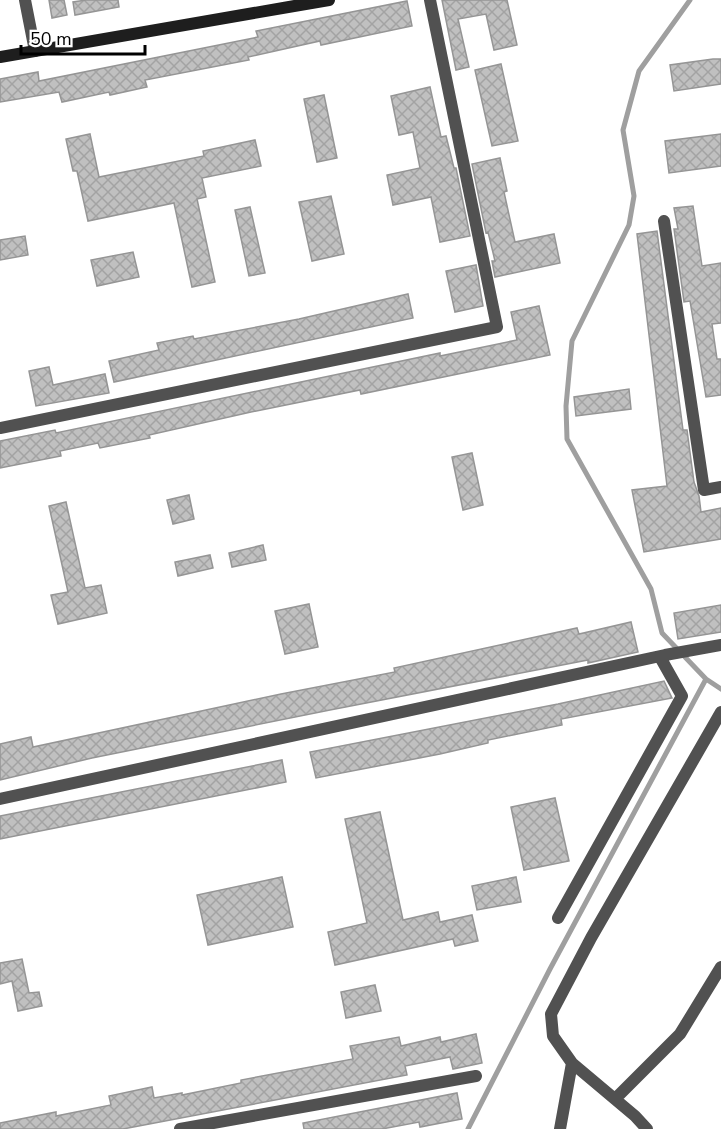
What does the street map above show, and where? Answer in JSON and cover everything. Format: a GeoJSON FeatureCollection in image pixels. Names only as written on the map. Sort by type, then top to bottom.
{"type":"FeatureCollection","features":[{"type":"Feature","properties":{"kind":"main road"},"geometry":{"type":"LineString","coordinates":[[0,57],[329,0]]}},
{"type":"Feature","properties":{"kind":"street"},"geometry":{"type":"LineString","coordinates":[[25,0],[35,51]]}},
{"type":"Feature","properties":{"kind":"street"},"geometry":{"type":"LineString","coordinates":[[0,428],[497,327],[430,0]]}},
{"type":"Feature","properties":{"kind":"street"},"geometry":{"type":"LineString","coordinates":[[664,221],[704,490],[721,487]]}},
{"type":"Feature","properties":{"kind":"street"},"geometry":{"type":"LineString","coordinates":[[0,799],[721,645]]}},
{"type":"Feature","properties":{"kind":"street"},"geometry":{"type":"LineString","coordinates":[[558,918],[682,696],[662,656]]}},
{"type":"Feature","properties":{"kind":"street"},"geometry":{"type":"LineString","coordinates":[[647,1129],[572,1063],[553,1036],[551,1014],[591,938],[721,712]]}},
{"type":"Feature","properties":{"kind":"street"},"geometry":{"type":"LineString","coordinates":[[615,1099],[680,1034],[721,967]]}},
{"type":"Feature","properties":{"kind":"street"},"geometry":{"type":"LineString","coordinates":[[560,1129],[572,1063]]}},
{"type":"Feature","properties":{"kind":"street"},"geometry":{"type":"LineString","coordinates":[[180,1129],[476,1076]]}},
{"type":"Feature","properties":{"kind":"building"},"geometry":{"type":"Polygon","coordinates":[[[49,0],[64,0],[67,15],[52,18],[49,0]]]}},
{"type":"Feature","properties":{"kind":"building"},"geometry":{"type":"Polygon","coordinates":[[[118,0],[119,7],[75,15],[73,2],[118,0]]]}},
{"type":"Feature","properties":{"kind":"building"},"geometry":{"type":"Polygon","coordinates":[[[442,0],[507,0],[517,45],[494,50],[486,14],[458,19],[469,67],[456,70],[442,0]]]}},
{"type":"Feature","properties":{"kind":"building"},"geometry":{"type":"Polygon","coordinates":[[[407,1],[412,26],[321,45],[320,41],[248,57],[249,60],[145,80],[147,87],[110,95],[109,92],[62,102],[59,92],[0,102],[0,79],[38,72],[39,81],[258,37],[256,31],[407,1]]]}},
{"type":"Feature","properties":{"kind":"building"},"geometry":{"type":"Polygon","coordinates":[[[721,59],[721,84],[674,91],[670,65],[721,59]]]}},
{"type":"Feature","properties":{"kind":"building"},"geometry":{"type":"Polygon","coordinates":[[[501,64],[518,141],[492,146],[475,70],[501,64]]]}},
{"type":"Feature","properties":{"kind":"building"},"geometry":{"type":"Polygon","coordinates":[[[430,87],[441,137],[446,136],[454,168],[456,168],[470,236],[440,242],[431,197],[393,205],[387,175],[420,168],[413,132],[399,135],[391,96],[430,87]]]}},
{"type":"Feature","properties":{"kind":"building"},"geometry":{"type":"Polygon","coordinates":[[[324,95],[337,158],[317,162],[304,99],[324,95]]]}},
{"type":"Feature","properties":{"kind":"building"},"geometry":{"type":"Polygon","coordinates":[[[90,134],[99,177],[204,156],[203,151],[255,140],[261,166],[202,178],[206,197],[197,199],[215,282],[192,287],[174,203],[88,221],[77,171],[73,171],[66,139],[90,134]]]}},
{"type":"Feature","properties":{"kind":"building"},"geometry":{"type":"Polygon","coordinates":[[[721,134],[721,166],[669,173],[665,141],[721,134]]]}},
{"type":"Feature","properties":{"kind":"building"},"geometry":{"type":"Polygon","coordinates":[[[500,158],[507,191],[504,192],[515,242],[554,234],[560,263],[495,277],[492,261],[495,261],[488,232],[486,233],[472,164],[500,158]]]}},
{"type":"Feature","properties":{"kind":"building"},"geometry":{"type":"Polygon","coordinates":[[[331,196],[344,254],[312,261],[299,202],[331,196]]]}},
{"type":"Feature","properties":{"kind":"building"},"geometry":{"type":"Polygon","coordinates":[[[693,206],[702,266],[721,263],[721,323],[712,324],[717,359],[721,359],[721,395],[706,397],[690,301],[684,302],[674,229],[678,229],[674,208],[693,206]]]}},
{"type":"Feature","properties":{"kind":"building"},"geometry":{"type":"Polygon","coordinates":[[[250,207],[265,273],[249,276],[235,210],[250,207]]]}},
{"type":"Feature","properties":{"kind":"building"},"geometry":{"type":"Polygon","coordinates":[[[657,231],[683,430],[687,430],[694,482],[701,512],[721,508],[721,539],[644,552],[632,490],[667,486],[637,234],[657,231]]]}},
{"type":"Feature","properties":{"kind":"building"},"geometry":{"type":"Polygon","coordinates":[[[25,236],[28,255],[0,260],[0,240],[25,236]]]}},
{"type":"Feature","properties":{"kind":"building"},"geometry":{"type":"Polygon","coordinates":[[[133,252],[139,277],[97,286],[91,260],[133,252]]]}},
{"type":"Feature","properties":{"kind":"building"},"geometry":{"type":"Polygon","coordinates":[[[476,265],[483,306],[455,312],[446,271],[476,265]]]}},
{"type":"Feature","properties":{"kind":"building"},"geometry":{"type":"Polygon","coordinates":[[[408,294],[413,318],[114,382],[109,361],[159,350],[157,343],[193,336],[194,339],[299,319],[408,294]]]}},
{"type":"Feature","properties":{"kind":"building"},"geometry":{"type":"Polygon","coordinates":[[[539,306],[550,355],[361,394],[360,390],[251,412],[149,435],[150,438],[100,448],[98,443],[60,451],[61,456],[0,468],[0,441],[55,430],[56,433],[440,353],[440,356],[517,340],[511,312],[539,306]]]}},
{"type":"Feature","properties":{"kind":"building"},"geometry":{"type":"Polygon","coordinates":[[[49,367],[53,385],[105,374],[109,393],[36,406],[29,371],[49,367]]]}},
{"type":"Feature","properties":{"kind":"building"},"geometry":{"type":"Polygon","coordinates":[[[629,389],[631,409],[576,416],[574,397],[629,389]]]}},
{"type":"Feature","properties":{"kind":"building"},"geometry":{"type":"Polygon","coordinates":[[[472,453],[483,505],[463,510],[452,457],[472,453]]]}},
{"type":"Feature","properties":{"kind":"building"},"geometry":{"type":"Polygon","coordinates":[[[189,495],[194,519],[173,524],[167,500],[189,495]]]}},
{"type":"Feature","properties":{"kind":"building"},"geometry":{"type":"Polygon","coordinates":[[[66,502],[85,588],[101,585],[107,613],[58,624],[51,595],[68,592],[49,506],[66,502]]]}},
{"type":"Feature","properties":{"kind":"building"},"geometry":{"type":"Polygon","coordinates":[[[263,545],[266,560],[232,567],[229,553],[263,545]]]}},
{"type":"Feature","properties":{"kind":"building"},"geometry":{"type":"Polygon","coordinates":[[[210,555],[213,568],[178,576],[175,562],[210,555]]]}},
{"type":"Feature","properties":{"kind":"building"},"geometry":{"type":"Polygon","coordinates":[[[309,604],[318,647],[285,654],[275,611],[309,604]]]}},
{"type":"Feature","properties":{"kind":"building"},"geometry":{"type":"Polygon","coordinates":[[[721,605],[721,632],[678,639],[674,613],[721,605]]]}},
{"type":"Feature","properties":{"kind":"building"},"geometry":{"type":"Polygon","coordinates":[[[631,622],[638,652],[330,710],[92,758],[0,780],[0,744],[31,737],[33,747],[395,672],[394,668],[577,628],[579,634],[631,622]]]}},
{"type":"Feature","properties":{"kind":"building"},"geometry":{"type":"Polygon","coordinates":[[[664,681],[672,698],[561,719],[562,725],[488,740],[488,743],[316,778],[310,752],[664,681]]]}},
{"type":"Feature","properties":{"kind":"building"},"geometry":{"type":"Polygon","coordinates":[[[282,760],[286,782],[0,839],[0,816],[282,760]]]}},
{"type":"Feature","properties":{"kind":"building"},"geometry":{"type":"Polygon","coordinates":[[[555,798],[569,861],[524,870],[511,807],[555,798]]]}},
{"type":"Feature","properties":{"kind":"building"},"geometry":{"type":"Polygon","coordinates":[[[380,812],[403,920],[438,912],[440,922],[472,915],[478,941],[455,946],[453,939],[335,965],[328,932],[367,923],[345,819],[380,812]]]}},
{"type":"Feature","properties":{"kind":"building"},"geometry":{"type":"Polygon","coordinates":[[[282,877],[293,927],[208,945],[197,895],[282,877]]]}},
{"type":"Feature","properties":{"kind":"building"},"geometry":{"type":"Polygon","coordinates":[[[516,877],[521,902],[477,910],[472,886],[516,877]]]}},
{"type":"Feature","properties":{"kind":"building"},"geometry":{"type":"Polygon","coordinates":[[[22,959],[29,993],[39,992],[42,1006],[18,1011],[12,981],[0,984],[0,963],[22,959]]]}},
{"type":"Feature","properties":{"kind":"building"},"geometry":{"type":"Polygon","coordinates":[[[375,985],[381,1011],[346,1018],[341,992],[375,985]]]}},
{"type":"Feature","properties":{"kind":"building"},"geometry":{"type":"Polygon","coordinates":[[[476,1034],[482,1063],[453,1069],[450,1057],[405,1066],[407,1075],[123,1129],[0,1129],[0,1123],[56,1112],[56,1116],[111,1105],[109,1096],[152,1087],[154,1098],[182,1093],[182,1095],[241,1083],[241,1080],[353,1059],[350,1046],[399,1037],[401,1046],[440,1037],[441,1042],[476,1034]]]}},
{"type":"Feature","properties":{"kind":"building"},"geometry":{"type":"Polygon","coordinates":[[[457,1093],[462,1119],[420,1127],[419,1122],[382,1129],[304,1129],[303,1123],[457,1093]]]}},
{"type":"Feature","properties":{"kind":"waterway"},"geometry":{"type":"LineString","coordinates":[[468,1129],[550,969],[706,679],[662,633],[651,589],[567,439],[566,406],[572,341],[629,225],[634,196],[623,130],[639,71],[690,0]]}},
{"type":"Feature","properties":{"kind":"waterway"},"geometry":{"type":"LineString","coordinates":[[706,679],[721,689]]}}]}
